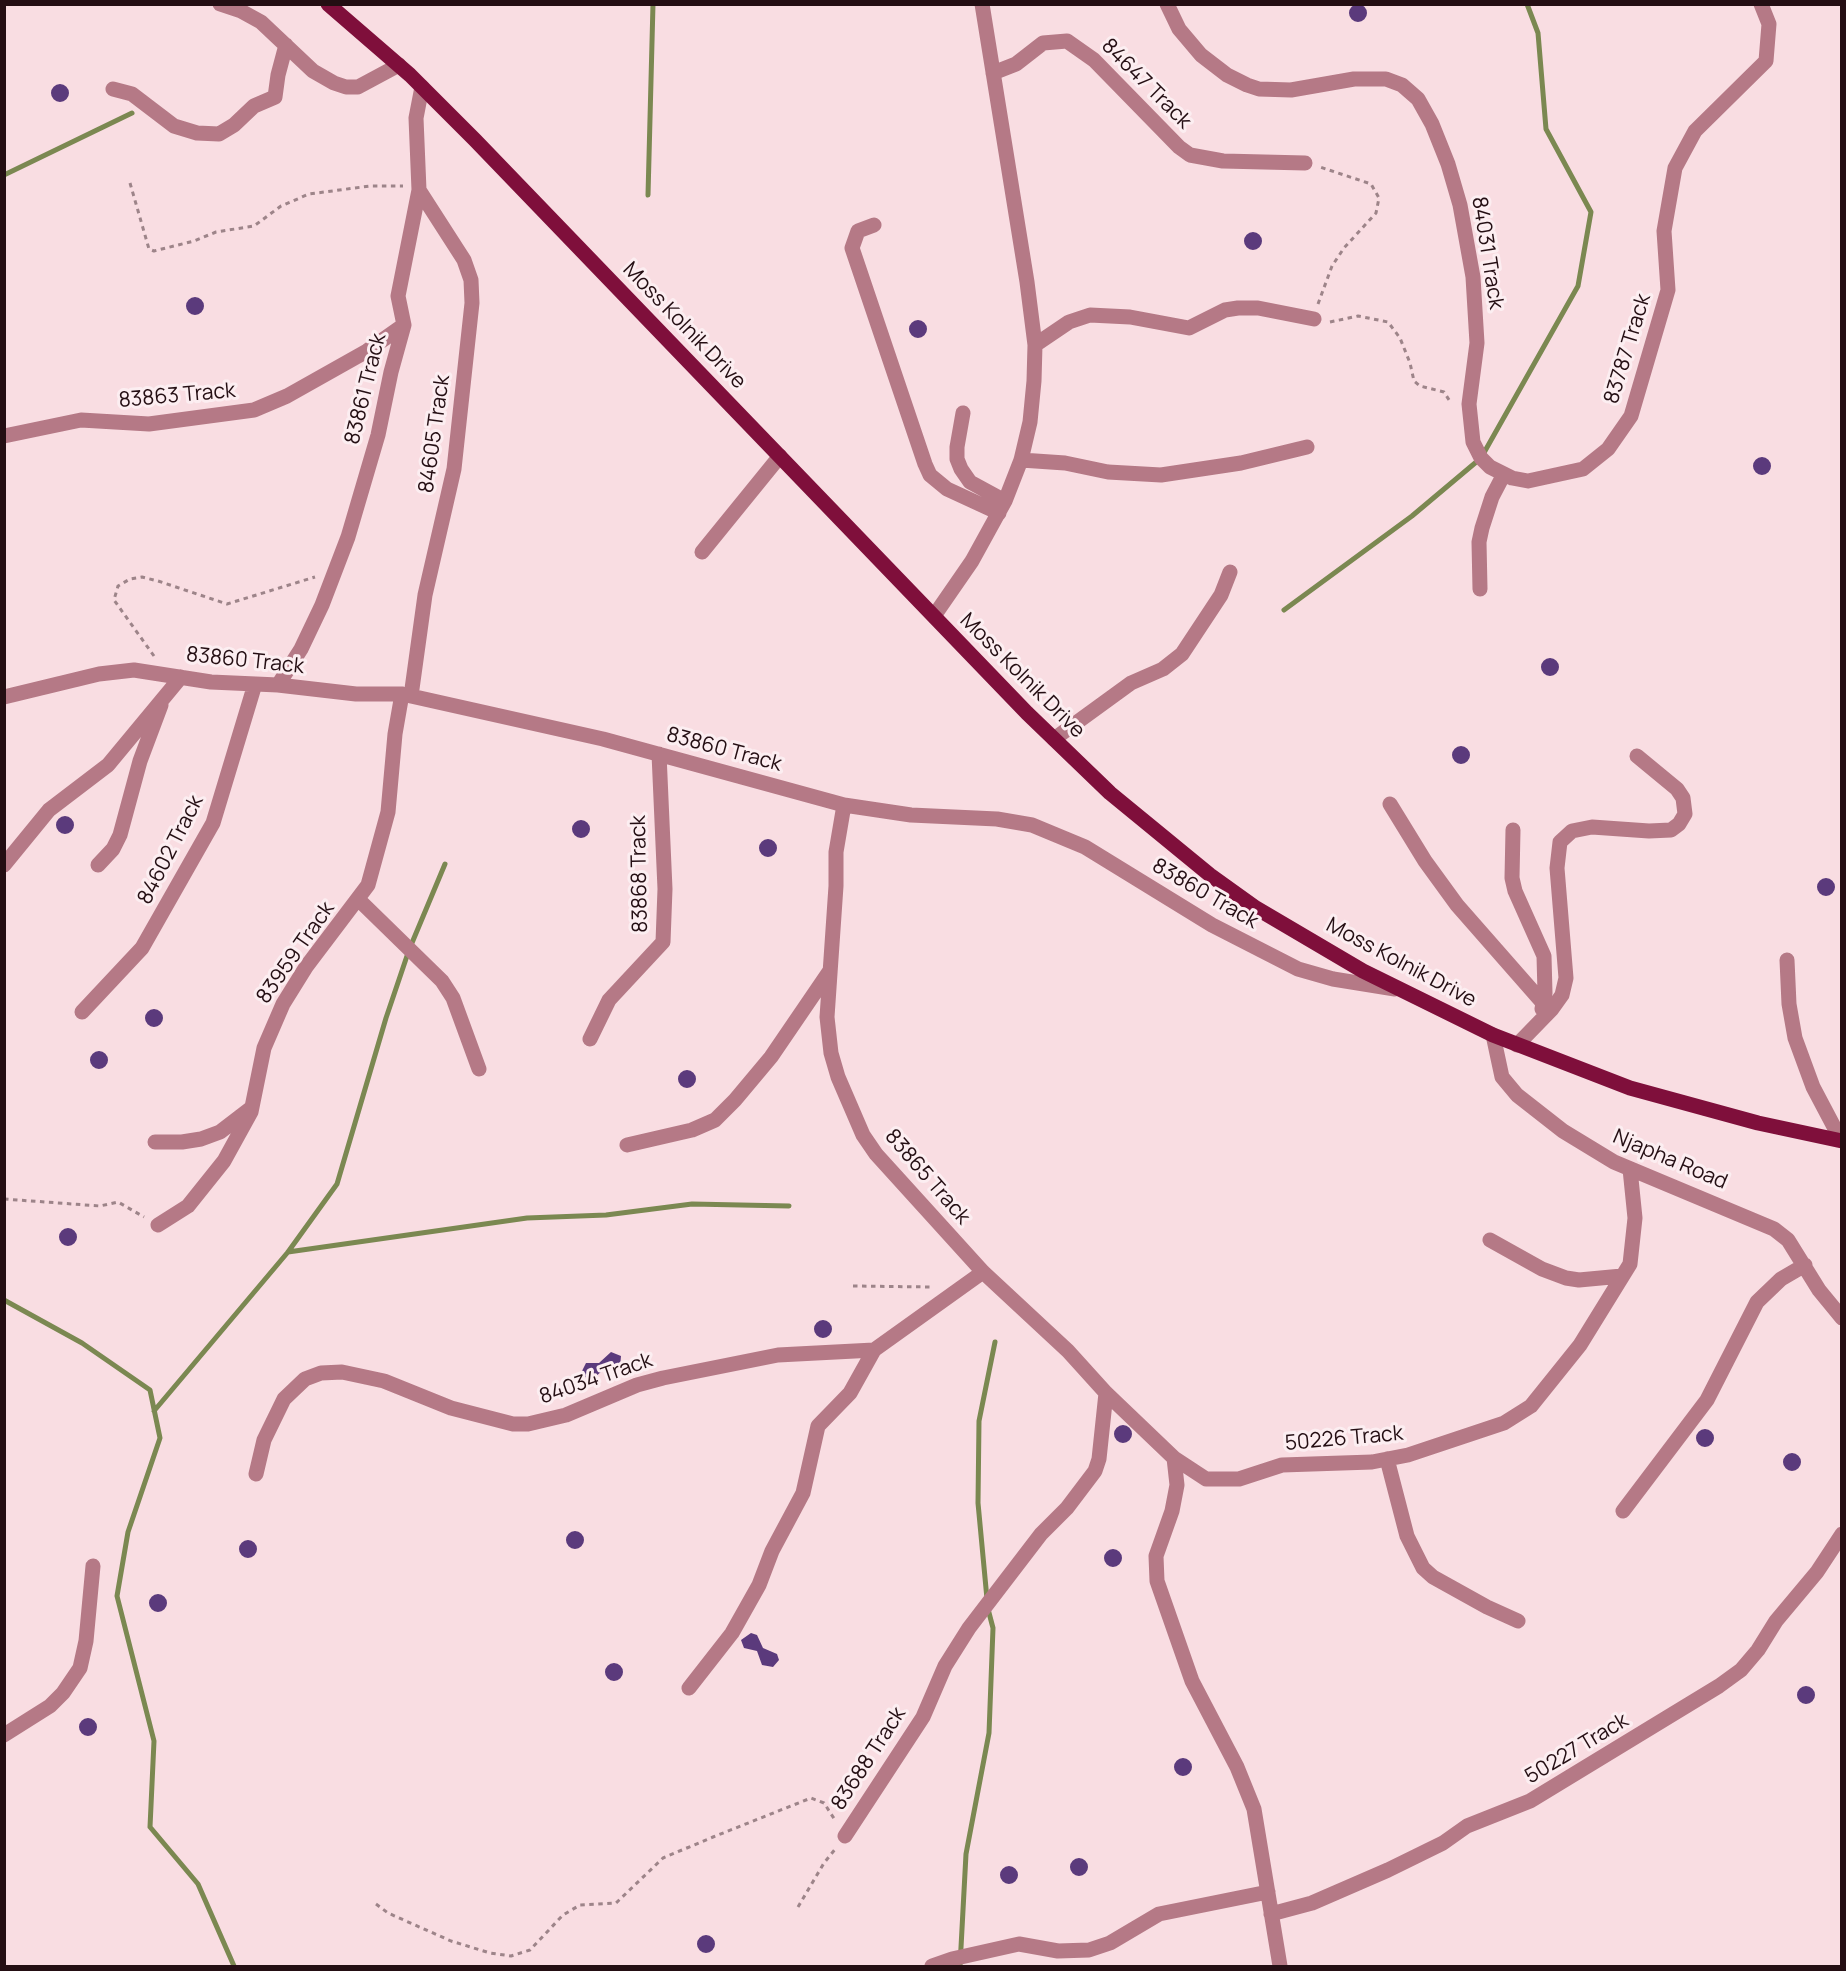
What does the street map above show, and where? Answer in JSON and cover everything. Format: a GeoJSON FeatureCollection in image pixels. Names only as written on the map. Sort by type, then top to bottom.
{"type":"FeatureCollection","features":[{"type":"Feature","properties":{"kind":"main road","name":"Moss Kolnik Drive"},"geometry":{"type":"LineString","coordinates":[[334,6],[422,87],[1054,739],[1110,793],[1210,875],[1256,908],[1364,971],[1493,1035],[1630,1088],[1758,1123],[1841,1141]]}},
{"type":"Feature","properties":{"kind":"street"},"geometry":{"type":"LineString","coordinates":[[220,4],[252,17],[313,71],[346,87],[369,82],[399,65]]}},
{"type":"Feature","properties":{"kind":"street"},"geometry":{"type":"LineString","coordinates":[[934,616],[972,561],[1002,507],[1021,460],[1030,422],[1035,345],[982,4]]}},
{"type":"Feature","properties":{"kind":"street","name":"84031 Track"},"geometry":{"type":"LineString","coordinates":[[1167,4],[1179,29],[1201,55],[1227,75],[1247,85],[1259,89],[1291,90],[1354,79],[1386,79],[1402,85],[1418,99],[1432,124],[1448,164],[1460,205],[1473,277],[1477,334],[1469,421]]}},
{"type":"Feature","properties":{"kind":"street","name":"83787 Track"},"geometry":{"type":"LineString","coordinates":[[1469,421],[1473,442],[1481,458],[1490,467],[1504,474],[1528,481],[1576,473],[1608,449],[1631,416],[1668,290],[1664,231],[1675,168],[1695,131],[1766,62],[1770,24],[1761,4]]}},
{"type":"Feature","properties":{"kind":"street","name":"84647 Track"},"geometry":{"type":"LineString","coordinates":[[993,73],[1016,64],[1043,43],[1067,41],[1094,60],[1173,141],[1190,155],[1222,161],[1305,163]]}},
{"type":"Feature","properties":{"kind":"street"},"geometry":{"type":"LineString","coordinates":[[113,89],[132,94],[174,126],[197,134],[219,134],[234,125],[254,106],[275,97],[286,45]]}},
{"type":"Feature","properties":{"kind":"street","name":"83861 Track"},"geometry":{"type":"LineString","coordinates":[[278,685],[312,627],[348,537],[378,435],[391,372],[404,325],[398,296],[419,190],[416,118],[422,87]]}},
{"type":"Feature","properties":{"kind":"street","name":"84605 Track"},"geometry":{"type":"LineString","coordinates":[[406,695],[425,595],[454,469],[472,297],[469,270],[459,249],[419,190]]}},
{"type":"Feature","properties":{"kind":"street"},"geometry":{"type":"LineString","coordinates":[[874,225],[858,231],[852,242],[852,248],[930,475],[947,489],[1002,507]]}},
{"type":"Feature","properties":{"kind":"street"},"geometry":{"type":"LineString","coordinates":[[1035,345],[1069,322],[1090,315],[1119,315],[1189,328],[1225,310],[1238,308],[1258,308],[1314,319]]}},
{"type":"Feature","properties":{"kind":"street","name":"83863 Track"},"geometry":{"type":"LineString","coordinates":[[4,436],[81,420],[149,424],[254,410],[287,396],[368,351],[404,325]]}},
{"type":"Feature","properties":{"kind":"street"},"geometry":{"type":"LineString","coordinates":[[963,413],[957,459],[961,469],[970,482],[1002,507]]}},
{"type":"Feature","properties":{"kind":"street"},"geometry":{"type":"LineString","coordinates":[[1021,460],[1065,463],[1108,472],[1161,475],[1241,463],[1307,447]]}},
{"type":"Feature","properties":{"kind":"street"},"geometry":{"type":"LineString","coordinates":[[702,552],[780,456]]}},
{"type":"Feature","properties":{"kind":"street"},"geometry":{"type":"LineString","coordinates":[[1480,589],[1479,542],[1492,497],[1504,474]]}},
{"type":"Feature","properties":{"kind":"street"},"geometry":{"type":"LineString","coordinates":[[1054,739],[1131,683],[1163,669],[1182,654],[1221,595],[1230,572]]}},
{"type":"Feature","properties":{"kind":"street","name":"83860 Track"},"geometry":{"type":"LineString","coordinates":[[4,697],[122,671],[145,670],[211,682],[278,685],[356,694],[406,695],[659,754],[742,779],[844,805],[911,815],[998,819],[1032,825],[1084,847],[1212,925],[1298,969],[1334,979],[1401,990]]}},
{"type":"Feature","properties":{"kind":"street"},"geometry":{"type":"LineString","coordinates":[[4,865],[49,810],[108,765],[177,676]]}},
{"type":"Feature","properties":{"kind":"street","name":"84602 Track"},"geometry":{"type":"LineString","coordinates":[[82,1012],[142,948],[213,823],[255,684]]}},
{"type":"Feature","properties":{"kind":"street"},"geometry":{"type":"LineString","coordinates":[[98,865],[113,849],[120,835],[140,761],[165,694]]}},
{"type":"Feature","properties":{"kind":"street","name":"83959 Track"},"geometry":{"type":"LineString","coordinates":[[158,1225],[188,1206],[216,1172],[245,1128],[253,1106],[264,1047],[273,1023],[306,968],[368,885],[384,835],[394,734],[406,695]]}},
{"type":"Feature","properties":{"kind":"street","name":"83868 Track"},"geometry":{"type":"LineString","coordinates":[[590,1040],[609,1000],[663,942],[665,889],[659,754]]}},
{"type":"Feature","properties":{"kind":"street"},"geometry":{"type":"LineString","coordinates":[[1517,1045],[1562,995],[1566,978],[1557,868],[1560,842],[1572,831],[1592,827],[1649,831],[1671,830],[1685,814],[1683,798],[1677,789],[1636,756]]}},
{"type":"Feature","properties":{"kind":"street"},"geometry":{"type":"LineString","coordinates":[[1390,804],[1425,861],[1457,905],[1543,1003]]}},
{"type":"Feature","properties":{"kind":"street","name":"83865 Track"},"geometry":{"type":"LineString","coordinates":[[844,805],[836,852],[836,886],[827,1017],[831,1053],[844,1093],[863,1135],[876,1154],[983,1272],[1068,1351],[1106,1393],[1174,1458]]}},
{"type":"Feature","properties":{"kind":"street"},"geometry":{"type":"LineString","coordinates":[[1513,830],[1512,879],[1515,891],[1544,956],[1546,968],[1543,1003],[1538,1023]]}},
{"type":"Feature","properties":{"kind":"street"},"geometry":{"type":"LineString","coordinates":[[359,900],[442,981],[453,998],[479,1069]]}},
{"type":"Feature","properties":{"kind":"street"},"geometry":{"type":"LineString","coordinates":[[1787,960],[1789,1004],[1795,1038],[1813,1086],[1841,1141]]}},
{"type":"Feature","properties":{"kind":"street"},"geometry":{"type":"LineString","coordinates":[[627,1145],[682,1133],[716,1120],[771,1057],[829,971]]}},
{"type":"Feature","properties":{"kind":"street","name":"Njapha Road"},"geometry":{"type":"LineString","coordinates":[[1493,1035],[1502,1077],[1517,1095],[1579,1142],[1630,1169],[1763,1222],[1788,1240],[1819,1290],[1842,1318]]}},
{"type":"Feature","properties":{"kind":"street"},"geometry":{"type":"LineString","coordinates":[[155,1142],[182,1142],[220,1132],[253,1106]]}},
{"type":"Feature","properties":{"kind":"street","name":"50226 Track"},"geometry":{"type":"LineString","coordinates":[[1174,1458],[1206,1479],[1219,1480],[1239,1479],[1282,1465],[1387,1459],[1408,1455],[1504,1423],[1531,1406],[1580,1345],[1630,1263],[1635,1237],[1630,1169]]}},
{"type":"Feature","properties":{"kind":"street"},"geometry":{"type":"LineString","coordinates":[[1490,1240],[1542,1269],[1566,1278],[1580,1280],[1622,1276]]}},
{"type":"Feature","properties":{"kind":"street"},"geometry":{"type":"LineString","coordinates":[[1623,1511],[1707,1400],[1757,1302],[1781,1279],[1805,1265]]}},
{"type":"Feature","properties":{"kind":"street"},"geometry":{"type":"LineString","coordinates":[[689,1688],[732,1633],[759,1585],[772,1551],[803,1493],[818,1426],[850,1393],[874,1350],[983,1272]]}},
{"type":"Feature","properties":{"kind":"street","name":"84034 Track"},"geometry":{"type":"LineString","coordinates":[[256,1474],[264,1440],[284,1399],[305,1379],[321,1374],[342,1372],[384,1381],[451,1408],[513,1424],[528,1424],[585,1409],[637,1384],[663,1378],[778,1355],[874,1350]]}},
{"type":"Feature","properties":{"kind":"street","name":"83688 Track"},"geometry":{"type":"LineString","coordinates":[[845,1836],[923,1717],[945,1666],[969,1628],[1041,1534],[1073,1500],[1095,1471],[1099,1458],[1106,1393]]}},
{"type":"Feature","properties":{"kind":"street"},"geometry":{"type":"LineString","coordinates":[[1174,1458],[1177,1475],[1176,1492],[1156,1556],[1157,1581],[1192,1681],[1237,1767],[1254,1809],[1280,1966]]}},
{"type":"Feature","properties":{"kind":"street"},"geometry":{"type":"LineString","coordinates":[[1387,1459],[1407,1536],[1424,1568],[1433,1577],[1518,1622]]}},
{"type":"Feature","properties":{"kind":"street","name":"50227 Track"},"geometry":{"type":"LineString","coordinates":[[1271,1914],[1312,1903],[1388,1870],[1443,1844],[1467,1826],[1530,1801],[1719,1686],[1741,1670],[1758,1650],[1776,1621],[1817,1572],[1842,1534]]}},
{"type":"Feature","properties":{"kind":"street"},"geometry":{"type":"LineString","coordinates":[[4,1735],[50,1706],[63,1694],[80,1668],[88,1630],[93,1566]]}},
{"type":"Feature","properties":{"kind":"street"},"geometry":{"type":"LineString","coordinates":[[932,1966],[952,1959],[1019,1944],[1058,1951],[1096,1948],[1159,1914],[1268,1892]]}},
{"type":"Feature","properties":{"kind":"path"},"geometry":{"type":"LineString","coordinates":[[1305,163],[1341,172],[1371,184],[1379,198],[1376,213],[1344,248],[1332,266],[1314,319],[1315,324],[1358,316],[1388,322],[1400,338],[1414,381],[1420,386],[1444,392],[1469,421]]}},
{"type":"Feature","properties":{"kind":"path"},"geometry":{"type":"LineString","coordinates":[[130,183],[149,249],[154,251],[194,241],[216,232],[254,226],[286,202],[328,189],[388,184],[419,190]]}},
{"type":"Feature","properties":{"kind":"path"},"geometry":{"type":"LineString","coordinates":[[177,676],[161,666],[120,612],[114,600],[118,586],[130,579],[142,577],[184,588],[227,604],[334,571]]}},
{"type":"Feature","properties":{"kind":"path"},"geometry":{"type":"LineString","coordinates":[[4,1199],[100,1206],[118,1202],[158,1225]]}},
{"type":"Feature","properties":{"kind":"path"},"geometry":{"type":"LineString","coordinates":[[853,1286],[933,1287]]}},
{"type":"Feature","properties":{"kind":"path","name":"83688 Track"},"geometry":{"type":"LineString","coordinates":[[376,1904],[388,1913],[451,1941],[490,1953],[511,1956],[530,1950],[563,1915],[580,1905],[616,1903],[663,1858],[811,1798],[824,1803],[845,1836]]}},
{"type":"Feature","properties":{"kind":"path"},"geometry":{"type":"LineString","coordinates":[[798,1907],[824,1863],[845,1836]]}},
{"type":"Feature","properties":{"kind":"building"},"geometry":{"type":"Polygon","coordinates":[[[1354,4],[1362,4],[1367,9],[1365,20],[1354,22],[1349,17],[1349,9],[1354,4]]]}},
{"type":"Feature","properties":{"kind":"building"},"geometry":{"type":"Polygon","coordinates":[[[56,84],[64,84],[69,89],[67,100],[56,102],[51,97],[51,89],[56,84]]]}},
{"type":"Feature","properties":{"kind":"building"},"geometry":{"type":"Polygon","coordinates":[[[1249,232],[1257,232],[1262,237],[1260,248],[1249,250],[1244,245],[1244,237],[1249,232]]]}},
{"type":"Feature","properties":{"kind":"building"},"geometry":{"type":"Polygon","coordinates":[[[191,297],[199,297],[204,302],[202,313],[191,315],[186,310],[186,302],[191,297]]]}},
{"type":"Feature","properties":{"kind":"building"},"geometry":{"type":"Polygon","coordinates":[[[914,320],[922,320],[927,325],[925,336],[914,338],[909,333],[909,325],[914,320]]]}},
{"type":"Feature","properties":{"kind":"building"},"geometry":{"type":"Polygon","coordinates":[[[1758,457],[1766,457],[1771,462],[1769,473],[1758,475],[1753,470],[1753,462],[1758,457]]]}},
{"type":"Feature","properties":{"kind":"building"},"geometry":{"type":"Polygon","coordinates":[[[1546,658],[1554,658],[1559,663],[1557,674],[1546,676],[1541,671],[1541,663],[1546,658]]]}},
{"type":"Feature","properties":{"kind":"building"},"geometry":{"type":"Polygon","coordinates":[[[1457,746],[1465,746],[1470,751],[1468,762],[1457,764],[1452,759],[1452,751],[1457,746]]]}},
{"type":"Feature","properties":{"kind":"building"},"geometry":{"type":"Polygon","coordinates":[[[61,816],[69,816],[74,821],[72,832],[61,834],[56,829],[56,821],[61,816]]]}},
{"type":"Feature","properties":{"kind":"building"},"geometry":{"type":"Polygon","coordinates":[[[577,820],[585,820],[590,825],[588,836],[577,838],[572,833],[572,825],[577,820]]]}},
{"type":"Feature","properties":{"kind":"building"},"geometry":{"type":"Polygon","coordinates":[[[764,839],[772,839],[777,844],[775,855],[764,857],[759,852],[759,844],[764,839]]]}},
{"type":"Feature","properties":{"kind":"building"},"geometry":{"type":"Polygon","coordinates":[[[1822,878],[1830,878],[1835,883],[1833,894],[1822,896],[1817,891],[1817,883],[1822,878]]]}},
{"type":"Feature","properties":{"kind":"building"},"geometry":{"type":"Polygon","coordinates":[[[150,1009],[158,1009],[163,1014],[161,1025],[150,1027],[145,1022],[145,1014],[150,1009]]]}},
{"type":"Feature","properties":{"kind":"building"},"geometry":{"type":"Polygon","coordinates":[[[95,1051],[103,1051],[108,1056],[106,1067],[95,1069],[90,1064],[90,1056],[95,1051]]]}},
{"type":"Feature","properties":{"kind":"building"},"geometry":{"type":"Polygon","coordinates":[[[683,1070],[691,1070],[696,1075],[694,1086],[683,1088],[678,1083],[678,1075],[683,1070]]]}},
{"type":"Feature","properties":{"kind":"building"},"geometry":{"type":"Polygon","coordinates":[[[64,1228],[72,1228],[77,1233],[75,1244],[64,1246],[59,1241],[59,1233],[64,1228]]]}},
{"type":"Feature","properties":{"kind":"building"},"geometry":{"type":"Polygon","coordinates":[[[819,1320],[827,1320],[832,1325],[830,1336],[819,1338],[814,1333],[814,1325],[819,1320]]]}},
{"type":"Feature","properties":{"kind":"building"},"geometry":{"type":"Polygon","coordinates":[[[611,1352],[621,1356],[620,1367],[603,1370],[593,1379],[585,1377],[582,1371],[586,1363],[599,1363],[611,1352]]]}},
{"type":"Feature","properties":{"kind":"building"},"geometry":{"type":"Polygon","coordinates":[[[1123,1425],[1129,1428],[1132,1434],[1129,1440],[1123,1443],[1117,1440],[1114,1434],[1117,1428],[1123,1425]]]}},
{"type":"Feature","properties":{"kind":"building"},"geometry":{"type":"Polygon","coordinates":[[[1705,1429],[1713,1434],[1714,1438],[1709,1446],[1705,1447],[1697,1442],[1696,1438],[1701,1430],[1705,1429]]]}},
{"type":"Feature","properties":{"kind":"building"},"geometry":{"type":"Polygon","coordinates":[[[1788,1453],[1796,1453],[1801,1458],[1799,1469],[1788,1471],[1783,1466],[1783,1458],[1788,1453]]]}},
{"type":"Feature","properties":{"kind":"building"},"geometry":{"type":"Polygon","coordinates":[[[571,1531],[579,1531],[584,1536],[582,1547],[571,1549],[566,1544],[566,1536],[571,1531]]]}},
{"type":"Feature","properties":{"kind":"building"},"geometry":{"type":"Polygon","coordinates":[[[244,1540],[252,1540],[257,1545],[255,1556],[244,1558],[239,1553],[239,1545],[244,1540]]]}},
{"type":"Feature","properties":{"kind":"building"},"geometry":{"type":"Polygon","coordinates":[[[1113,1549],[1120,1551],[1122,1558],[1120,1565],[1113,1567],[1106,1565],[1104,1558],[1106,1551],[1113,1549]]]}},
{"type":"Feature","properties":{"kind":"building"},"geometry":{"type":"Polygon","coordinates":[[[154,1594],[162,1594],[167,1599],[165,1610],[154,1612],[149,1607],[149,1599],[154,1594]]]}},
{"type":"Feature","properties":{"kind":"building"},"geometry":{"type":"Polygon","coordinates":[[[751,1633],[757,1635],[763,1648],[777,1654],[779,1660],[773,1667],[762,1665],[757,1651],[744,1648],[741,1640],[751,1633]]]}},
{"type":"Feature","properties":{"kind":"building"},"geometry":{"type":"Polygon","coordinates":[[[610,1663],[618,1663],[623,1668],[621,1679],[610,1681],[605,1676],[605,1668],[610,1663]]]}},
{"type":"Feature","properties":{"kind":"building"},"geometry":{"type":"Polygon","coordinates":[[[1802,1686],[1810,1686],[1815,1691],[1813,1702],[1802,1704],[1797,1699],[1797,1691],[1802,1686]]]}},
{"type":"Feature","properties":{"kind":"building"},"geometry":{"type":"Polygon","coordinates":[[[84,1718],[92,1718],[97,1723],[95,1734],[84,1736],[79,1731],[79,1723],[84,1718]]]}},
{"type":"Feature","properties":{"kind":"building"},"geometry":{"type":"Polygon","coordinates":[[[1179,1758],[1187,1758],[1192,1763],[1190,1774],[1179,1776],[1174,1771],[1174,1763],[1179,1758]]]}},
{"type":"Feature","properties":{"kind":"building"},"geometry":{"type":"Polygon","coordinates":[[[1075,1858],[1083,1858],[1088,1863],[1086,1874],[1075,1876],[1070,1871],[1070,1863],[1075,1858]]]}},
{"type":"Feature","properties":{"kind":"building"},"geometry":{"type":"Polygon","coordinates":[[[1005,1866],[1013,1866],[1018,1871],[1016,1882],[1005,1884],[1000,1879],[1000,1871],[1005,1866]]]}},
{"type":"Feature","properties":{"kind":"building"},"geometry":{"type":"Polygon","coordinates":[[[702,1935],[710,1935],[715,1940],[713,1951],[702,1953],[697,1948],[697,1940],[702,1935]]]}},
{"type":"Feature","properties":{"kind":"waterway"},"geometry":{"type":"LineString","coordinates":[[648,195],[653,4]]}},
{"type":"Feature","properties":{"kind":"waterway"},"geometry":{"type":"LineString","coordinates":[[1284,610],[1412,516],[1481,458],[1578,286],[1591,212],[1546,129],[1538,33],[1527,4]]}},
{"type":"Feature","properties":{"kind":"waterway"},"geometry":{"type":"LineString","coordinates":[[4,175],[132,113]]}},
{"type":"Feature","properties":{"kind":"waterway"},"geometry":{"type":"LineString","coordinates":[[154,1411],[288,1252],[337,1184],[386,1018],[409,950],[445,864]]}},
{"type":"Feature","properties":{"kind":"waterway"},"geometry":{"type":"LineString","coordinates":[[288,1252],[527,1218],[606,1215],[692,1204],[789,1206]]}},
{"type":"Feature","properties":{"kind":"waterway"},"geometry":{"type":"LineString","coordinates":[[4,1300],[82,1343],[150,1390],[160,1438],[128,1532],[117,1596],[154,1741],[150,1827],[198,1884],[234,1966]]}},
{"type":"Feature","properties":{"kind":"waterway"},"geometry":{"type":"LineString","coordinates":[[987,1599],[978,1503],[979,1421],[995,1342]]}},
{"type":"Feature","properties":{"kind":"waterway"},"geometry":{"type":"LineString","coordinates":[[960,1966],[966,1854],[989,1733],[993,1628],[988,1609]]}}]}
